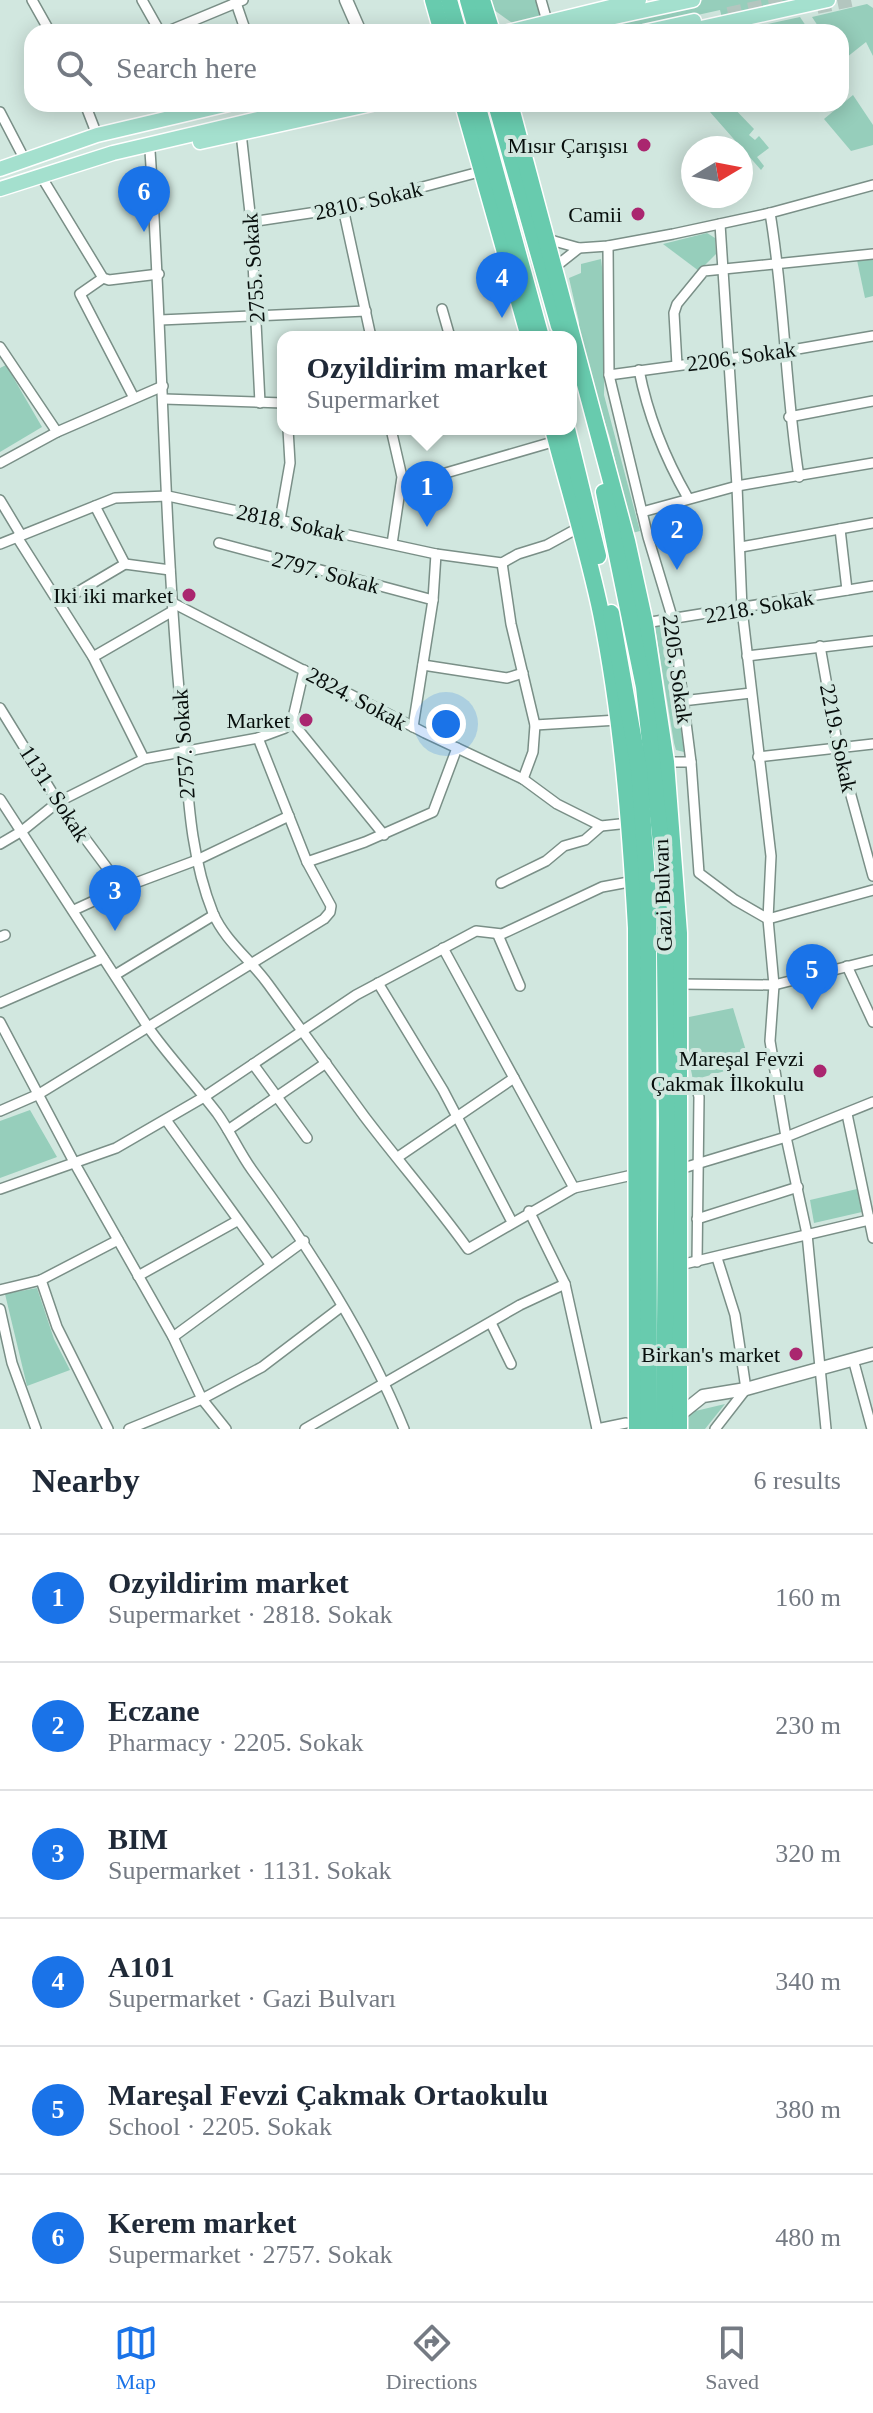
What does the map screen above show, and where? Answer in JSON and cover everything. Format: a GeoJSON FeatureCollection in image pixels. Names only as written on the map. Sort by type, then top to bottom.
{"type":"FeatureCollection","features":[{"type":"Feature","properties":{"kind":"highway"},"geometry":{"type":"LineString","coordinates":[[433,0],[448,24]]}},
{"type":"Feature","properties":{"kind":"highway"},"geometry":{"type":"LineString","coordinates":[[449,0],[451,24]]}},
{"type":"Feature","properties":{"kind":"highway"},"geometry":{"type":"LineString","coordinates":[[476,24],[478,2]]}},
{"type":"Feature","properties":{"kind":"highway"},"geometry":{"type":"LineString","coordinates":[[478,2],[488,24]]}},
{"type":"Feature","properties":{"kind":"highway"},"geometry":{"type":"LineString","coordinates":[[465,112],[527,331]]}},
{"type":"Feature","properties":{"kind":"highway"},"geometry":{"type":"LineString","coordinates":[[479,112],[539,331]]}},
{"type":"Feature","properties":{"kind":"highway"},"geometry":{"type":"LineString","coordinates":[[506,112],[561,331]]}},
{"type":"Feature","properties":{"kind":"highway"},"geometry":{"type":"LineString","coordinates":[[507,112],[524,156],[571,331]]}},
{"type":"Feature","properties":{"kind":"highway"},"geometry":{"type":"LineString","coordinates":[[577,352],[627,541],[645,623],[666,762],[676,886],[680,1169],[689,1264],[678,1422]]}},
{"type":"Feature","properties":{"kind":"highway","name":"Gazi Bulvarı"},"geometry":{"type":"LineString","coordinates":[[577,392],[602,486],[644,687],[664,871],[667,1122],[664,1429]]}},
{"type":"Feature","properties":{"kind":"highway"},"geometry":{"type":"LineString","coordinates":[[590,403],[590,438],[608,469]]}},
{"type":"Feature","properties":{"kind":"highway"},"geometry":{"type":"LineString","coordinates":[[559,435],[601,612],[618,720],[634,881],[637,1174],[632,1426]]}},
{"type":"Feature","properties":{"kind":"highway"},"geometry":{"type":"LineString","coordinates":[[560,435],[581,479],[580,527]]}},
{"type":"Feature","properties":{"kind":"highway","name":"Gazi Bulvarı"},"geometry":{"type":"LineString","coordinates":[[581,479],[619,646],[639,769],[648,894],[649,1429]]}},
{"type":"Feature","properties":{"kind":"main road"},"geometry":{"type":"LineString","coordinates":[[346,0],[356,24]]}},
{"type":"Feature","properties":{"kind":"main road"},"geometry":{"type":"LineString","coordinates":[[536,24],[639,0]]}},
{"type":"Feature","properties":{"kind":"main road"},"geometry":{"type":"LineString","coordinates":[[582,24],[693,0]]}},
{"type":"Feature","properties":{"kind":"main road"},"geometry":{"type":"LineString","coordinates":[[719,24],[828,0]]}},
{"type":"Feature","properties":{"kind":"main road"},"geometry":{"type":"LineString","coordinates":[[478,2],[505,24]]}},
{"type":"Feature","properties":{"kind":"main road"},"geometry":{"type":"LineString","coordinates":[[681,24],[728,14]]}},
{"type":"Feature","properties":{"kind":"main road"},"geometry":{"type":"LineString","coordinates":[[0,169],[164,112]]}},
{"type":"Feature","properties":{"kind":"main road"},"geometry":{"type":"LineString","coordinates":[[97,135],[195,112]]}},
{"type":"Feature","properties":{"kind":"main road"},"geometry":{"type":"LineString","coordinates":[[0,189],[113,153],[288,112]]}},
{"type":"Feature","properties":{"kind":"main road"},"geometry":{"type":"LineString","coordinates":[[113,153],[150,151],[336,112]]}},
{"type":"Feature","properties":{"kind":"main road"},"geometry":{"type":"LineString","coordinates":[[678,1422],[703,1396],[746,1389],[873,1354]]}},
{"type":"Feature","properties":{"kind":"main road"},"geometry":{"type":"LineString","coordinates":[[679,1378],[703,1396]]}},
{"type":"Feature","properties":{"kind":"street"},"geometry":{"type":"LineString","coordinates":[[32,0],[46,24]]}},
{"type":"Feature","properties":{"kind":"street"},"geometry":{"type":"LineString","coordinates":[[142,0],[156,24]]}},
{"type":"Feature","properties":{"kind":"street"},"geometry":{"type":"LineString","coordinates":[[541,0],[547,21]]}},
{"type":"Feature","properties":{"kind":"street"},"geometry":{"type":"LineString","coordinates":[[185,24],[238,1],[244,24]]}},
{"type":"Feature","properties":{"kind":"street"},"geometry":{"type":"LineString","coordinates":[[0,112],[26,162]]}},
{"type":"Feature","properties":{"kind":"street"},"geometry":{"type":"LineString","coordinates":[[88,112],[97,135]]}},
{"type":"Feature","properties":{"kind":"street","name":"2755. Sokak"},"geometry":{"type":"LineString","coordinates":[[241,133],[251,222],[260,403]]}},
{"type":"Feature","properties":{"kind":"street","name":"2757. Sokak"},"geometry":{"type":"LineString","coordinates":[[150,151],[159,274],[171,607],[187,808],[197,860],[214,915],[239,952],[265,979],[468,1249],[512,1222]]}},
{"type":"Feature","properties":{"kind":"street","name":"2810. Sokak"},"geometry":{"type":"LineString","coordinates":[[251,222],[343,208],[483,171]]}},
{"type":"Feature","properties":{"kind":"street"},"geometry":{"type":"LineString","coordinates":[[41,176],[103,278],[109,280],[159,274]]}},
{"type":"Feature","properties":{"kind":"street"},"geometry":{"type":"LineString","coordinates":[[547,239],[579,248],[608,246],[770,213],[873,185]]}},
{"type":"Feature","properties":{"kind":"street"},"geometry":{"type":"LineString","coordinates":[[343,208],[370,331]]}},
{"type":"Feature","properties":{"kind":"street"},"geometry":{"type":"LineString","coordinates":[[770,213],[778,263],[789,417],[799,477]]}},
{"type":"Feature","properties":{"kind":"street"},"geometry":{"type":"LineString","coordinates":[[720,224],[741,547],[742,609],[771,856],[768,919],[774,985],[770,1041],[807,1234],[826,1429]]}},
{"type":"Feature","properties":{"kind":"street","name":"2205. Sokak"},"geometry":{"type":"LineString","coordinates":[[608,246],[609,375],[648,537],[673,620],[691,762],[699,873],[735,900],[768,919]]}},
{"type":"Feature","properties":{"kind":"street"},"geometry":{"type":"LineString","coordinates":[[555,267],[579,248]]}},
{"type":"Feature","properties":{"kind":"street"},"geometry":{"type":"LineString","coordinates":[[677,365],[674,313],[677,304],[704,271],[873,254]]}},
{"type":"Feature","properties":{"kind":"street"},"geometry":{"type":"LineString","coordinates":[[103,278],[80,294],[134,398]]}},
{"type":"Feature","properties":{"kind":"street"},"geometry":{"type":"LineString","coordinates":[[442,309],[448,331]]}},
{"type":"Feature","properties":{"kind":"street"},"geometry":{"type":"LineString","coordinates":[[160,320],[366,311]]}},
{"type":"Feature","properties":{"kind":"street","name":"2206. Sokak"},"geometry":{"type":"LineString","coordinates":[[609,375],[873,336]]}},
{"type":"Feature","properties":{"kind":"street"},"geometry":{"type":"LineString","coordinates":[[0,347],[57,432]]}},
{"type":"Feature","properties":{"kind":"street"},"geometry":{"type":"LineString","coordinates":[[639,370],[644,396],[659,438],[688,498]]}},
{"type":"Feature","properties":{"kind":"street"},"geometry":{"type":"LineString","coordinates":[[0,463],[57,432],[163,386]]}},
{"type":"Feature","properties":{"kind":"street"},"geometry":{"type":"LineString","coordinates":[[164,399],[277,403]]}},
{"type":"Feature","properties":{"kind":"street"},"geometry":{"type":"LineString","coordinates":[[789,417],[873,401]]}},
{"type":"Feature","properties":{"kind":"street"},"geometry":{"type":"LineString","coordinates":[[280,520],[290,463],[288,435]]}},
{"type":"Feature","properties":{"kind":"street"},"geometry":{"type":"LineString","coordinates":[[392,435],[401,486],[392,544]]}},
{"type":"Feature","properties":{"kind":"street"},"geometry":{"type":"LineString","coordinates":[[401,486],[553,435]]}},
{"type":"Feature","properties":{"kind":"street"},"geometry":{"type":"LineString","coordinates":[[642,512],[737,486],[873,463]]}},
{"type":"Feature","properties":{"kind":"street","name":"2818. Sokak"},"geometry":{"type":"LineString","coordinates":[[0,544],[115,498],[168,496],[436,554],[502,563]]}},
{"type":"Feature","properties":{"kind":"street"},"geometry":{"type":"LineString","coordinates":[[0,500],[93,657],[144,759]]}},
{"type":"Feature","properties":{"kind":"street"},"geometry":{"type":"LineString","coordinates":[[95,506],[125,564]]}},
{"type":"Feature","properties":{"kind":"street"},"geometry":{"type":"LineString","coordinates":[[741,547],[873,523]]}},
{"type":"Feature","properties":{"kind":"street"},"geometry":{"type":"LineString","coordinates":[[523,779],[533,752],[535,725],[511,624],[502,563],[518,554],[547,545],[580,527]]}},
{"type":"Feature","properties":{"kind":"street"},"geometry":{"type":"LineString","coordinates":[[840,529],[847,590]]}},
{"type":"Feature","properties":{"kind":"street"},"geometry":{"type":"LineString","coordinates":[[627,541],[648,537]]}},
{"type":"Feature","properties":{"kind":"street","name":"2797. Sokak"},"geometry":{"type":"LineString","coordinates":[[219,543],[433,600]]}},
{"type":"Feature","properties":{"kind":"street"},"geometry":{"type":"LineString","coordinates":[[413,727],[433,600],[436,554]]}},
{"type":"Feature","properties":{"kind":"street"},"geometry":{"type":"LineString","coordinates":[[59,603],[125,564],[170,570]]}},
{"type":"Feature","properties":{"kind":"street","name":"2218. Sokak"},"geometry":{"type":"LineString","coordinates":[[645,623],[873,586]]}},
{"type":"Feature","properties":{"kind":"street"},"geometry":{"type":"LineString","coordinates":[[93,657],[171,607]]}},
{"type":"Feature","properties":{"kind":"street","name":"2824. Sokak"},"geometry":{"type":"LineString","coordinates":[[171,607],[523,779],[557,804],[601,826]]}},
{"type":"Feature","properties":{"kind":"street"},"geometry":{"type":"LineString","coordinates":[[747,656],[873,641]]}},
{"type":"Feature","properties":{"kind":"street","name":"2219. Sokak"},"geometry":{"type":"LineString","coordinates":[[820,646],[838,748],[873,876]]}},
{"type":"Feature","properties":{"kind":"street"},"geometry":{"type":"LineString","coordinates":[[423,665],[507,678],[523,673]]}},
{"type":"Feature","properties":{"kind":"street"},"geometry":{"type":"LineString","coordinates":[[0,844],[58,802],[144,759],[258,738],[285,728],[292,722],[304,670]]}},
{"type":"Feature","properties":{"kind":"street"},"geometry":{"type":"LineString","coordinates":[[682,701],[751,693]]}},
{"type":"Feature","properties":{"kind":"street","name":"1131. Sokak"},"geometry":{"type":"LineString","coordinates":[[2,715],[58,802],[122,888]]}},
{"type":"Feature","properties":{"kind":"street"},"geometry":{"type":"LineString","coordinates":[[535,725],[618,720]]}},
{"type":"Feature","properties":{"kind":"street"},"geometry":{"type":"LineString","coordinates":[[292,722],[384,835]]}},
{"type":"Feature","properties":{"kind":"street"},"geometry":{"type":"LineString","coordinates":[[0,1111],[39,1094],[251,965],[324,919],[330,912],[331,906],[307,862],[258,738]]}},
{"type":"Feature","properties":{"kind":"street"},"geometry":{"type":"LineString","coordinates":[[758,757],[873,744]]}},
{"type":"Feature","properties":{"kind":"street"},"geometry":{"type":"LineString","coordinates":[[307,862],[384,835],[433,812],[457,748]]}},
{"type":"Feature","properties":{"kind":"street"},"geometry":{"type":"LineString","coordinates":[[666,762],[691,762]]}},
{"type":"Feature","properties":{"kind":"street"},"geometry":{"type":"LineString","coordinates":[[0,799],[148,1027],[173,1063],[204,1097],[304,1241],[384,1381],[404,1429]]}},
{"type":"Feature","properties":{"kind":"street"},"geometry":{"type":"LineString","coordinates":[[74,910],[197,860],[289,816]]}},
{"type":"Feature","properties":{"kind":"street"},"geometry":{"type":"LineString","coordinates":[[501,883],[546,861],[564,846],[585,840],[601,826],[629,823]]}},
{"type":"Feature","properties":{"kind":"street"},"geometry":{"type":"LineString","coordinates":[[0,1189],[116,1148],[204,1097],[378,983],[476,931],[498,935],[602,887],[634,881]]}},
{"type":"Feature","properties":{"kind":"street"},"geometry":{"type":"LineString","coordinates":[[768,919],[873,890]]}},
{"type":"Feature","properties":{"kind":"street"},"geometry":{"type":"LineString","coordinates":[[115,975],[214,915]]}},
{"type":"Feature","properties":{"kind":"street"},"geometry":{"type":"LineString","coordinates":[[498,935],[520,986]]}},
{"type":"Feature","properties":{"kind":"street"},"geometry":{"type":"LineString","coordinates":[[443,948],[574,1188]]}},
{"type":"Feature","properties":{"kind":"street"},"geometry":{"type":"LineString","coordinates":[[0,1003],[103,958]]}},
{"type":"Feature","properties":{"kind":"street"},"geometry":{"type":"LineString","coordinates":[[679,984],[774,985],[873,960]]}},
{"type":"Feature","properties":{"kind":"street"},"geometry":{"type":"LineString","coordinates":[[847,966],[873,1022]]}},
{"type":"Feature","properties":{"kind":"street"},"geometry":{"type":"LineString","coordinates":[[378,983],[457,1117],[512,1222],[574,1188],[637,1174]]}},
{"type":"Feature","properties":{"kind":"street"},"geometry":{"type":"LineString","coordinates":[[0,1022],[75,1164],[173,1337],[202,1399],[226,1429]]}},
{"type":"Feature","properties":{"kind":"street"},"geometry":{"type":"LineString","coordinates":[[228,1130],[326,1063]]}},
{"type":"Feature","properties":{"kind":"street"},"geometry":{"type":"LineString","coordinates":[[253,1064],[307,1138]]}},
{"type":"Feature","properties":{"kind":"street"},"geometry":{"type":"LineString","coordinates":[[398,1157],[514,1078]]}},
{"type":"Feature","properties":{"kind":"street"},"geometry":{"type":"LineString","coordinates":[[679,1082],[698,1089],[697,1219],[689,1264],[871,1220]]}},
{"type":"Feature","properties":{"kind":"street"},"geometry":{"type":"LineString","coordinates":[[680,1169],[786,1137],[873,1102]]}},
{"type":"Feature","properties":{"kind":"street"},"geometry":{"type":"LineString","coordinates":[[847,1114],[873,1238]]}},
{"type":"Feature","properties":{"kind":"street"},"geometry":{"type":"LineString","coordinates":[[166,1120],[270,1264]]}},
{"type":"Feature","properties":{"kind":"street"},"geometry":{"type":"LineString","coordinates":[[697,1219],[798,1187]]}},
{"type":"Feature","properties":{"kind":"street"},"geometry":{"type":"LineString","coordinates":[[529,1211],[565,1284],[597,1429],[632,1426]]}},
{"type":"Feature","properties":{"kind":"street"},"geometry":{"type":"LineString","coordinates":[[138,1276],[237,1221]]}},
{"type":"Feature","properties":{"kind":"street"},"geometry":{"type":"LineString","coordinates":[[0,1290],[41,1280],[118,1240]]}},
{"type":"Feature","properties":{"kind":"street"},"geometry":{"type":"LineString","coordinates":[[173,1337],[304,1241]]}},
{"type":"Feature","properties":{"kind":"street"},"geometry":{"type":"LineString","coordinates":[[715,1429],[746,1389],[735,1315],[717,1258]]}},
{"type":"Feature","properties":{"kind":"street"},"geometry":{"type":"LineString","coordinates":[[41,1280],[57,1327],[108,1429]]}},
{"type":"Feature","properties":{"kind":"street"},"geometry":{"type":"LineString","coordinates":[[305,1429],[520,1305],[565,1284]]}},
{"type":"Feature","properties":{"kind":"street"},"geometry":{"type":"LineString","coordinates":[[129,1429],[202,1399],[262,1367],[341,1307]]}},
{"type":"Feature","properties":{"kind":"street"},"geometry":{"type":"LineString","coordinates":[[0,1309],[12,1363],[36,1429]]}},
{"type":"Feature","properties":{"kind":"street"},"geometry":{"type":"LineString","coordinates":[[491,1323],[511,1364]]}},
{"type":"Feature","properties":{"kind":"street"},"geometry":{"type":"LineString","coordinates":[[853,1359],[872,1429]]}},
{"type":"Feature","properties":{"kind":"green space"},"geometry":{"type":"Polygon","coordinates":[[[491,0],[536,0],[541,22],[514,24],[494,10],[491,0]]]}},
{"type":"Feature","properties":{"kind":"green space"},"geometry":{"type":"Polygon","coordinates":[[[703,0],[806,0],[722,18],[720,10],[657,24],[601,24],[703,0]]]}},
{"type":"Feature","properties":{"kind":"green space"},"geometry":{"type":"Polygon","coordinates":[[[867,4],[873,8],[873,56],[866,42],[849,55],[849,24],[817,24],[812,17],[867,4]]]}},
{"type":"Feature","properties":{"kind":"green space"},"geometry":{"type":"Polygon","coordinates":[[[800,17],[805,24],[767,24],[800,17]]]}},
{"type":"Feature","properties":{"kind":"green space"},"geometry":{"type":"Polygon","coordinates":[[[853,95],[873,125],[873,145],[851,151],[824,119],[832,112],[849,112],[849,98],[853,95]]]}},
{"type":"Feature","properties":{"kind":"green space"},"geometry":{"type":"Polygon","coordinates":[[[710,112],[738,112],[754,129],[749,135],[731,136],[710,112]]]}},
{"type":"Feature","properties":{"kind":"green space"},"geometry":{"type":"Polygon","coordinates":[[[759,136],[769,148],[757,157],[764,166],[761,170],[753,161],[753,138],[759,136]]]}},
{"type":"Feature","properties":{"kind":"green space"},"geometry":{"type":"Polygon","coordinates":[[[707,233],[715,238],[716,254],[699,271],[663,244],[707,233]]]}},
{"type":"Feature","properties":{"kind":"green space"},"geometry":{"type":"Polygon","coordinates":[[[873,258],[873,296],[865,298],[857,260],[873,258]]]}},
{"type":"Feature","properties":{"kind":"green space"},"geometry":{"type":"Polygon","coordinates":[[[601,259],[605,291],[604,395],[640,531],[632,533],[610,438],[578,337],[579,322],[569,278],[581,273],[581,264],[601,259]]]}},
{"type":"Feature","properties":{"kind":"green space"},"geometry":{"type":"Polygon","coordinates":[[[6,365],[42,427],[0,452],[0,368],[6,365]]]}},
{"type":"Feature","properties":{"kind":"green space"},"geometry":{"type":"Polygon","coordinates":[[[667,626],[684,752],[676,750],[674,743],[655,627],[667,626]]]}},
{"type":"Feature","properties":{"kind":"green space"},"geometry":{"type":"Polygon","coordinates":[[[733,1008],[750,1064],[693,1080],[689,1060],[689,1017],[733,1008]]]}},
{"type":"Feature","properties":{"kind":"green space"},"geometry":{"type":"Polygon","coordinates":[[[30,1110],[57,1157],[0,1178],[0,1121],[30,1110]]]}},
{"type":"Feature","properties":{"kind":"green space"},"geometry":{"type":"Polygon","coordinates":[[[857,1189],[862,1212],[814,1223],[810,1200],[857,1189]]]}},
{"type":"Feature","properties":{"kind":"green space"},"geometry":{"type":"Polygon","coordinates":[[[37,1288],[54,1339],[70,1370],[27,1386],[5,1294],[37,1288]]]}},
{"type":"Feature","properties":{"kind":"green space"},"geometry":{"type":"Polygon","coordinates":[[[725,1404],[705,1429],[687,1429],[687,1413],[725,1404]]]}},
{"type":"Feature","properties":{"kind":"tunnel"},"geometry":{"type":"LineString","coordinates":[[728,14],[794,0]]}},
{"type":"Feature","properties":{"kind":"tunnel"},"geometry":{"type":"LineString","coordinates":[[817,7],[851,0]]}},
{"type":"Feature","properties":{"kind":"place","name":"Mısır Çarışısı"},"geometry":{"type":"Point","coordinates":[644,145]}},
{"type":"Feature","properties":{"kind":"place","name":"Camii"},"geometry":{"type":"Point","coordinates":[638,214]}},
{"type":"Feature","properties":{"kind":"place","name":"Kerem market"},"geometry":{"type":"Point","coordinates":[144,232]}},
{"type":"Feature","properties":{"kind":"place","name":"A101"},"geometry":{"type":"Point","coordinates":[502,318]}},
{"type":"Feature","properties":{"kind":"place","name":"Ozyildirim market"},"geometry":{"type":"Point","coordinates":[427,527]}},
{"type":"Feature","properties":{"kind":"place","name":"Eczane"},"geometry":{"type":"Point","coordinates":[677,570]}},
{"type":"Feature","properties":{"kind":"place","name":"Iki iki market"},"geometry":{"type":"Point","coordinates":[189,595]}},
{"type":"Feature","properties":{"kind":"place","name":"Market"},"geometry":{"type":"Point","coordinates":[306,720]}},
{"type":"Feature","properties":{"kind":"place","name":"BIM"},"geometry":{"type":"Point","coordinates":[115,931]}},
{"type":"Feature","properties":{"kind":"place","name":"Mareşal Fevzi Çakmak Ortaokulu"},"geometry":{"type":"Point","coordinates":[812,1010]}},
{"type":"Feature","properties":{"kind":"place","name":"Mareşal Fevzi Çakmak İlkokulu"},"geometry":{"type":"Point","coordinates":[820,1071]}},
{"type":"Feature","properties":{"kind":"place","name":"Birkan's market"},"geometry":{"type":"Point","coordinates":[796,1354]}}]}
